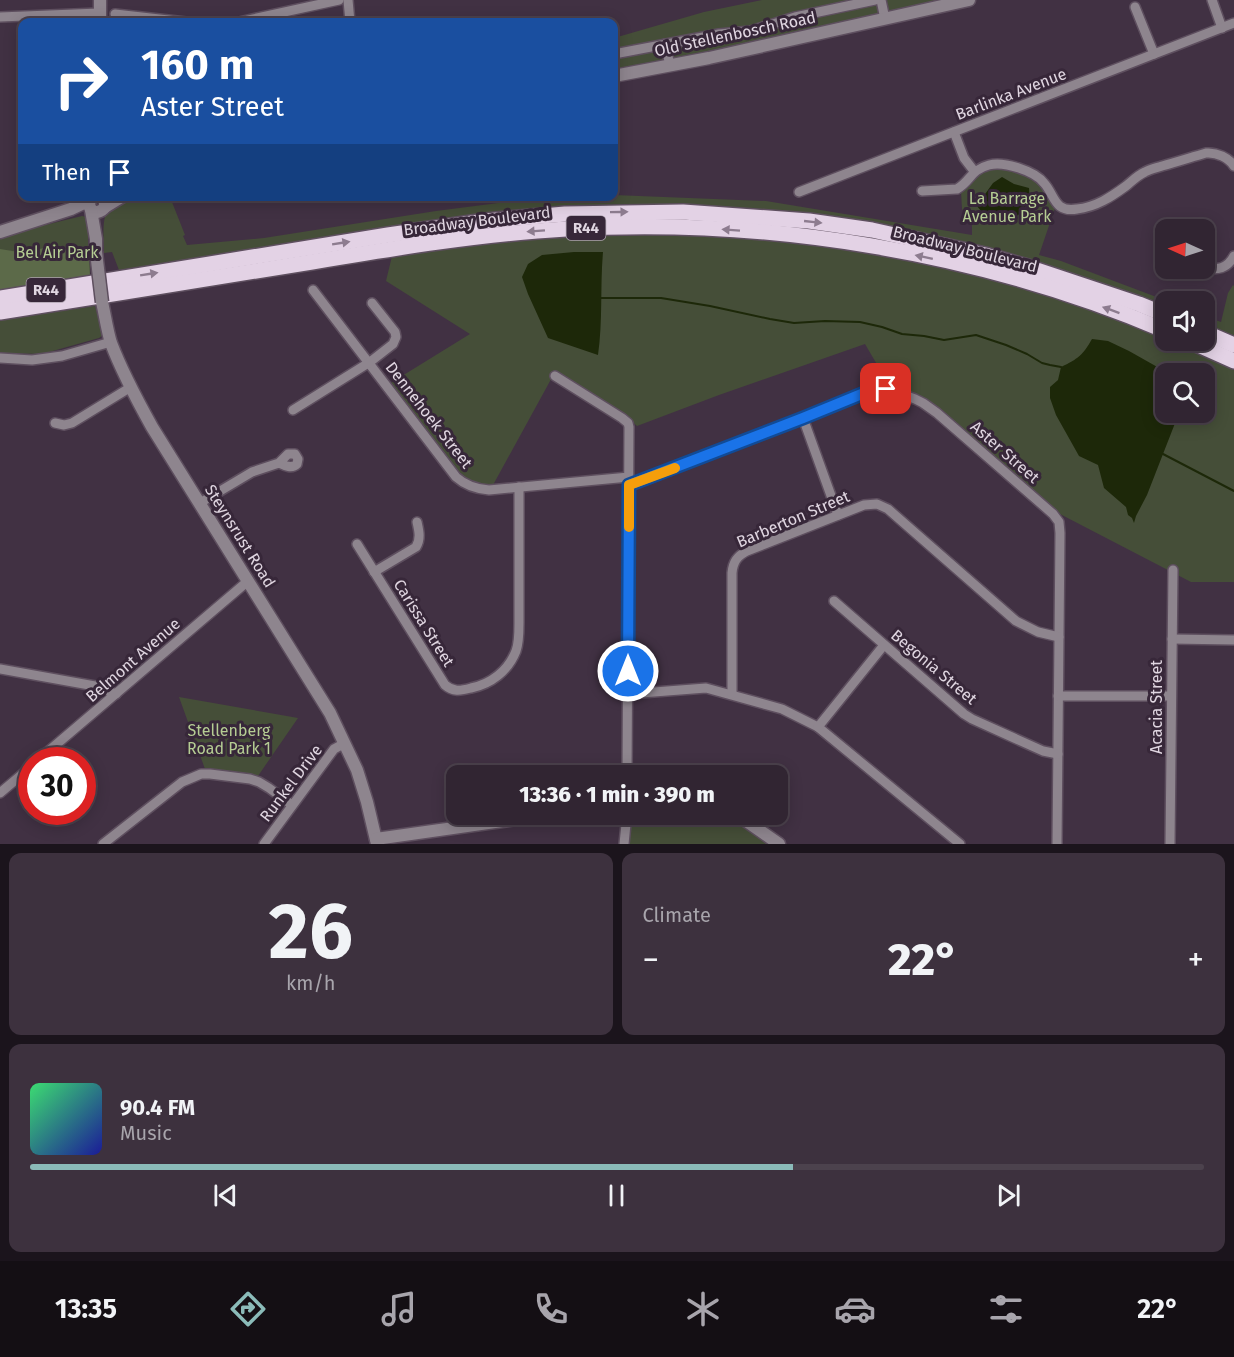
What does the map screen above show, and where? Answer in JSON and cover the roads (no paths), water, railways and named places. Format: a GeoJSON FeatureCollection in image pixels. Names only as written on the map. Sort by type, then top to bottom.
{"type":"FeatureCollection","features":[{"type":"Feature","properties":{"kind":"main road","name":"Broadway Boulevard"},"geometry":{"type":"LineString","coordinates":[[0,298],[486,221],[565,214],[683,212],[809,221],[872,230],[985,255],[1031,268],[1155,311]]}},
{"type":"Feature","properties":{"kind":"main road","name":"Broadway Boulevard"},"geometry":{"type":"LineString","coordinates":[[0,312],[499,234],[593,227],[678,227],[794,235],[897,251],[977,268],[1056,291],[1155,327]]}},
{"type":"Feature","properties":{"kind":"main road"},"geometry":{"type":"LineString","coordinates":[[1215,337],[1234,345]]}},
{"type":"Feature","properties":{"kind":"main road"},"geometry":{"type":"LineString","coordinates":[[1212,351],[1234,361]]}},
{"type":"Feature","properties":{"kind":"street"},"geometry":{"type":"LineString","coordinates":[[0,16],[100,18],[100,0]]}},
{"type":"Feature","properties":{"kind":"street"},"geometry":{"type":"LineString","coordinates":[[257,18],[339,0]]}},
{"type":"Feature","properties":{"kind":"street"},"geometry":{"type":"LineString","coordinates":[[348,0],[350,18]]}},
{"type":"Feature","properties":{"kind":"street"},"geometry":{"type":"LineString","coordinates":[[618,53],[719,34],[751,31],[795,18],[875,0]]}},
{"type":"Feature","properties":{"kind":"street"},"geometry":{"type":"LineString","coordinates":[[881,0],[885,19]]}},
{"type":"Feature","properties":{"kind":"street","name":"Old Stellenbosch Road"},"geometry":{"type":"LineString","coordinates":[[618,75],[969,0]]}},
{"type":"Feature","properties":{"kind":"street"},"geometry":{"type":"LineString","coordinates":[[1212,0],[1222,28]]}},
{"type":"Feature","properties":{"kind":"street"},"geometry":{"type":"LineString","coordinates":[[1135,7],[1154,54]]}},
{"type":"Feature","properties":{"kind":"street"},"geometry":{"type":"LineString","coordinates":[[115,14],[150,18]]}},
{"type":"Feature","properties":{"kind":"street","name":"Barlinka Avenue"},"geometry":{"type":"LineString","coordinates":[[799,192],[1234,23]]}},
{"type":"Feature","properties":{"kind":"street"},"geometry":{"type":"LineString","coordinates":[[665,44],[670,65]]}},
{"type":"Feature","properties":{"kind":"street"},"geometry":{"type":"LineString","coordinates":[[954,132],[964,158],[974,171]]}},
{"type":"Feature","properties":{"kind":"street"},"geometry":{"type":"LineString","coordinates":[[922,190],[957,189],[974,171],[994,164],[1012,166],[1040,178],[1046,184],[1052,199],[1061,207],[1075,210],[1107,199],[1146,171],[1206,153],[1216,154],[1230,161],[1234,166]]}},
{"type":"Feature","properties":{"kind":"street"},"geometry":{"type":"LineString","coordinates":[[0,232],[96,201]]}},
{"type":"Feature","properties":{"kind":"street"},"geometry":{"type":"LineString","coordinates":[[37,220],[46,220],[96,201]]}},
{"type":"Feature","properties":{"kind":"street","name":"Steynsrust Road"},"geometry":{"type":"LineString","coordinates":[[96,201],[96,252],[100,294],[110,337],[130,387],[152,427],[330,713],[357,770],[376,841]]}},
{"type":"Feature","properties":{"kind":"street"},"geometry":{"type":"LineString","coordinates":[[1215,268],[1229,265],[1234,256]]}},
{"type":"Feature","properties":{"kind":"street","name":"Dennehoek Street"},"geometry":{"type":"LineString","coordinates":[[313,290],[460,481],[482,489],[629,481]]}},
{"type":"Feature","properties":{"kind":"street"},"geometry":{"type":"LineString","coordinates":[[293,410],[370,362],[393,344],[396,337],[395,332],[372,303]]}},
{"type":"Feature","properties":{"kind":"street"},"geometry":{"type":"LineString","coordinates":[[0,358],[32,360],[62,356],[110,337]]}},
{"type":"Feature","properties":{"kind":"street"},"geometry":{"type":"LineString","coordinates":[[555,376],[622,418],[629,430],[627,765]]}},
{"type":"Feature","properties":{"kind":"street"},"geometry":{"type":"LineString","coordinates":[[55,423],[64,425],[72,423],[130,387]]}},
{"type":"Feature","properties":{"kind":"street","name":"Aster Street"},"geometry":{"type":"LineString","coordinates":[[629,481],[881,388],[915,399],[937,413],[1053,514],[1059,522],[1057,844]]}},
{"type":"Feature","properties":{"kind":"street"},"geometry":{"type":"LineString","coordinates":[[803,418],[838,515]]}},
{"type":"Feature","properties":{"kind":"street"},"geometry":{"type":"LineString","coordinates":[[200,503],[252,472],[279,463]]}},
{"type":"Feature","properties":{"kind":"street","name":"Carissa Street"},"geometry":{"type":"LineString","coordinates":[[357,544],[445,685],[452,690],[461,691],[483,686],[503,670],[516,651],[518,641],[519,487]]}},
{"type":"Feature","properties":{"kind":"street","name":"Barberton Street"},"geometry":{"type":"LineString","coordinates":[[732,694],[732,573],[734,563],[747,551],[864,505],[883,506],[1016,621],[1038,632],[1059,637]]}},
{"type":"Feature","properties":{"kind":"street"},"geometry":{"type":"LineString","coordinates":[[374,572],[416,547],[420,536],[417,522]]}},
{"type":"Feature","properties":{"kind":"street","name":"Acacia Street"},"geometry":{"type":"LineString","coordinates":[[1170,844],[1173,570]]}},
{"type":"Feature","properties":{"kind":"street","name":"Belmont Avenue"},"geometry":{"type":"LineString","coordinates":[[53,747],[248,581]]}},
{"type":"Feature","properties":{"kind":"street","name":"Begonia Street"},"geometry":{"type":"LineString","coordinates":[[834,601],[972,718],[1042,751],[1058,754]]}},
{"type":"Feature","properties":{"kind":"street"},"geometry":{"type":"LineString","coordinates":[[1172,639],[1234,640]]}},
{"type":"Feature","properties":{"kind":"street"},"geometry":{"type":"LineString","coordinates":[[818,727],[884,645]]}},
{"type":"Feature","properties":{"kind":"street"},"geometry":{"type":"LineString","coordinates":[[0,669],[95,686],[116,694]]}},
{"type":"Feature","properties":{"kind":"street"},"geometry":{"type":"LineString","coordinates":[[628,694],[699,687],[711,688],[782,709],[818,727],[960,844]]}},
{"type":"Feature","properties":{"kind":"street"},"geometry":{"type":"LineString","coordinates":[[1058,696],[1171,696]]}},
{"type":"Feature","properties":{"kind":"street","name":"Runkel Drive"},"geometry":{"type":"LineString","coordinates":[[264,844],[334,749],[345,743]]}},
{"type":"Feature","properties":{"kind":"street"},"geometry":{"type":"LineString","coordinates":[[103,844],[182,782],[201,774],[236,776],[259,782],[292,805]]}},
{"type":"Feature","properties":{"kind":"street"},"geometry":{"type":"LineString","coordinates":[[0,793],[18,778]]}},
{"type":"Feature","properties":{"kind":"street"},"geometry":{"type":"LineString","coordinates":[[376,841],[480,825]]}},
{"type":"Feature","properties":{"kind":"street"},"geometry":{"type":"LineString","coordinates":[[624,844],[626,825]]}},
{"type":"Feature","properties":{"kind":"street"},"geometry":{"type":"LineString","coordinates":[[752,825],[779,844]]}},
{"type":"Feature","properties":{"kind":"waterway"},"geometry":{"type":"LineString","coordinates":[[601,298],[661,298],[794,323],[860,322],[902,334],[944,340],[976,335],[1006,345],[1042,363],[1061,367]]}},
{"type":"Feature","properties":{"kind":"waterway"},"geometry":{"type":"LineString","coordinates":[[1163,454],[1234,491]]}},
{"type":"Feature","properties":{"kind":"park label","name":"La Barrage Avenue Park"},"geometry":{"type":"Point","coordinates":[1007,207]}},
{"type":"Feature","properties":{"kind":"park label","name":"Bel Air Park"},"geometry":{"type":"Point","coordinates":[57,252]}},
{"type":"Feature","properties":{"kind":"park label","name":"Stellenberg Road Park 1"},"geometry":{"type":"Point","coordinates":[229,739]}}]}
